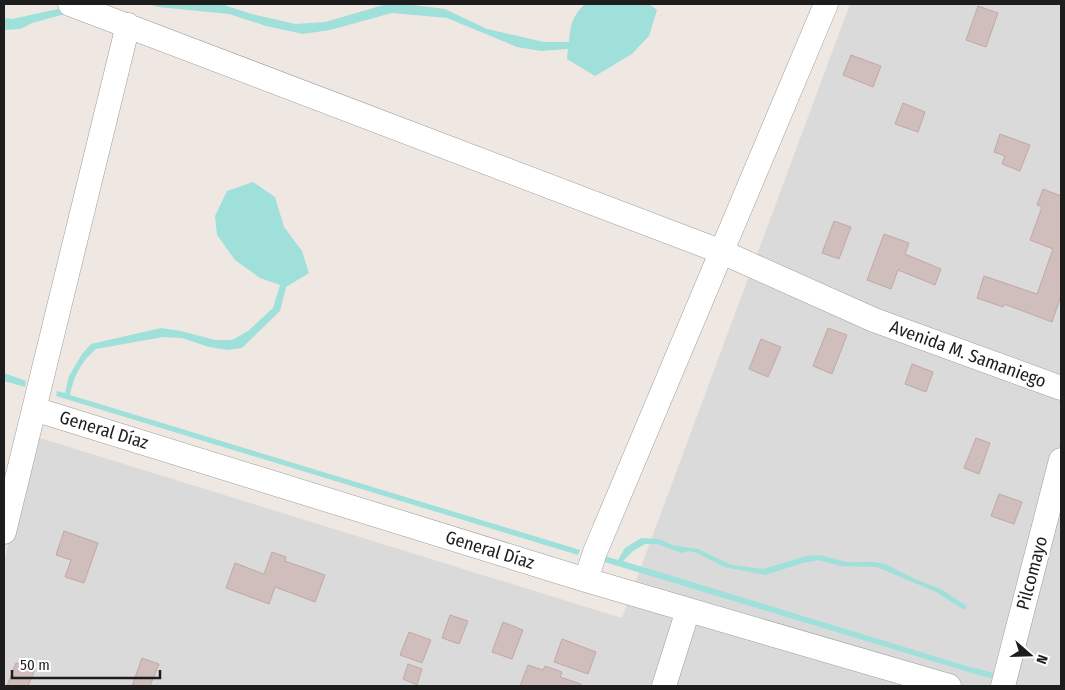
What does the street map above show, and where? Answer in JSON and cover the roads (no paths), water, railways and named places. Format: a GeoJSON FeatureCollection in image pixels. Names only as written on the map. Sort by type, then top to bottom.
{"type":"FeatureCollection","features":[{"type":"Feature","properties":{"kind":"street"},"geometry":{"type":"LineString","coordinates":[[591,564],[826,4]]}},
{"type":"Feature","properties":{"kind":"street","name":"Avenida M. Samaniego"},"geometry":{"type":"LineString","coordinates":[[76,6],[722,252],[874,320],[1060,383]]}},
{"type":"Feature","properties":{"kind":"street"},"geometry":{"type":"LineString","coordinates":[[4,532],[128,25]]}},
{"type":"Feature","properties":{"kind":"street","name":"General Díaz"},"geometry":{"type":"LineString","coordinates":[[37,395],[591,564],[688,610],[949,686]]}},
{"type":"Feature","properties":{"kind":"street","name":"Pilcomayo"},"geometry":{"type":"LineString","coordinates":[[1004,681],[1061,460]]}},
{"type":"Feature","properties":{"kind":"street"},"geometry":{"type":"LineString","coordinates":[[664,686],[688,610]]}},
{"type":"Feature","properties":{"kind":"water"},"geometry":{"type":"Polygon","coordinates":[[[149,4],[224,5],[295,24],[325,22],[387,4],[404,4],[445,9],[487,29],[544,42],[569,42],[573,21],[585,4],[649,4],[657,10],[649,36],[632,54],[595,76],[567,59],[568,49],[541,51],[517,47],[447,18],[392,13],[330,30],[303,34],[266,26],[229,14],[158,7],[149,4]]]}},
{"type":"Feature","properties":{"kind":"water"},"geometry":{"type":"Polygon","coordinates":[[[58,9],[65,14],[32,23],[20,29],[4,30],[4,18],[12,19],[58,9]]]}},
{"type":"Feature","properties":{"kind":"water"},"geometry":{"type":"Polygon","coordinates":[[[253,182],[275,197],[284,227],[302,251],[309,273],[286,287],[280,311],[242,348],[228,350],[209,347],[182,338],[163,337],[96,349],[79,369],[70,395],[580,550],[578,555],[56,396],[57,391],[65,393],[69,376],[82,354],[91,344],[161,328],[215,340],[232,340],[248,331],[273,308],[280,285],[260,278],[235,260],[217,235],[215,216],[227,191],[253,182]]]}},
{"type":"Feature","properties":{"kind":"water"},"geometry":{"type":"Polygon","coordinates":[[[4,373],[26,381],[25,387],[4,381],[4,373]]]}},
{"type":"Feature","properties":{"kind":"water"},"geometry":{"type":"Polygon","coordinates":[[[641,538],[659,539],[672,545],[698,549],[731,565],[763,569],[806,556],[820,555],[846,562],[885,564],[941,589],[967,606],[964,610],[936,592],[877,567],[840,566],[819,560],[765,575],[724,567],[697,553],[688,551],[682,553],[657,544],[645,544],[633,551],[623,561],[983,671],[982,676],[611,564],[613,559],[618,560],[625,548],[641,538]]]}},
{"type":"Feature","properties":{"kind":"waterway"},"geometry":{"type":"LineString","coordinates":[[598,557],[618,563]]}},
{"type":"Feature","properties":{"kind":"waterway"},"geometry":{"type":"LineString","coordinates":[[976,671],[1001,678]]}}]}
